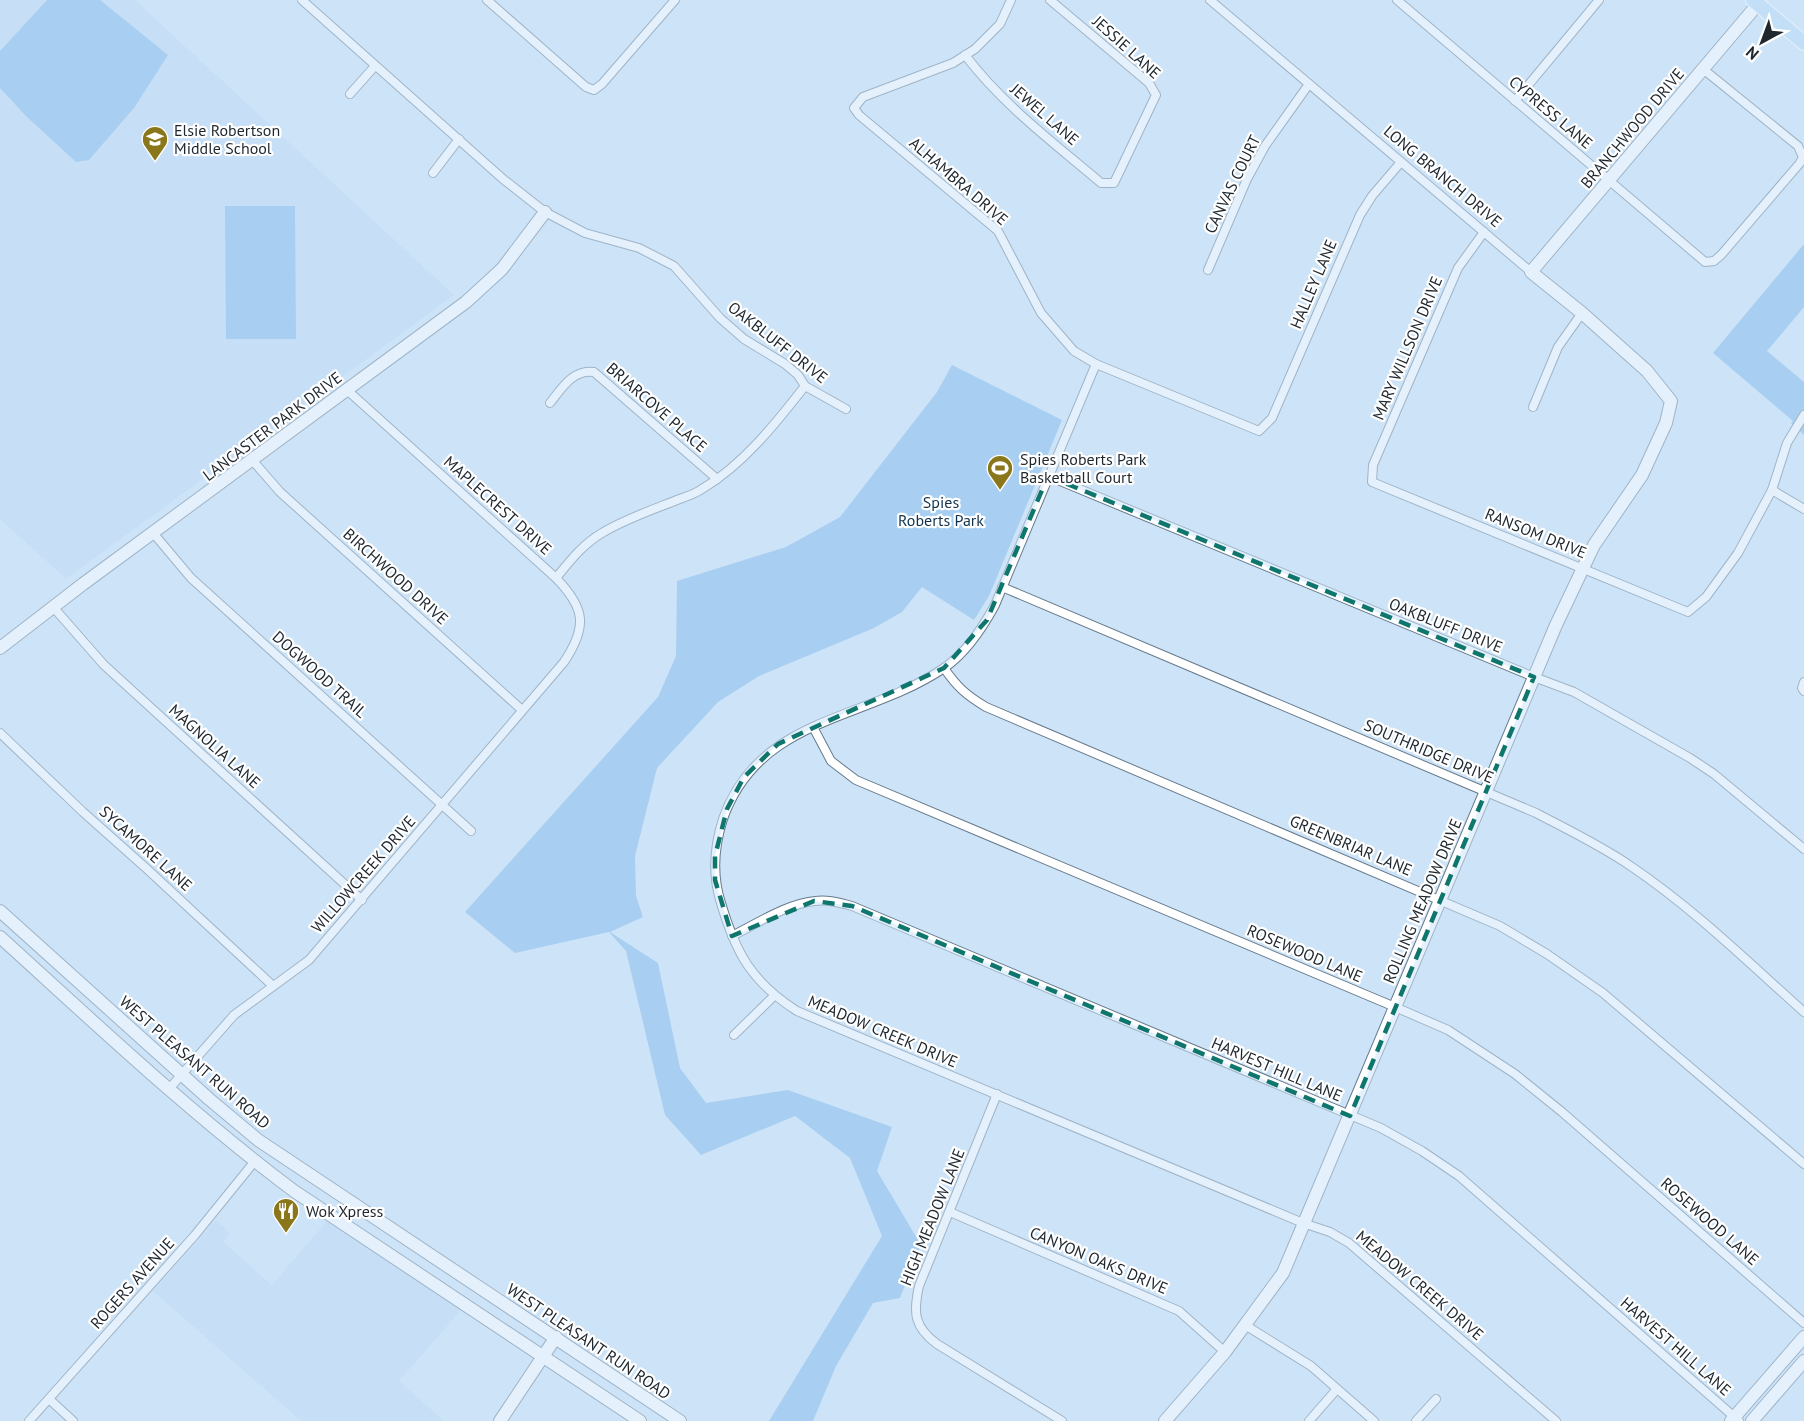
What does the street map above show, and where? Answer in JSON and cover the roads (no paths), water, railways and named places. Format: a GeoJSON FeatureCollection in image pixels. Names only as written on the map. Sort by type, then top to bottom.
{"type":"FeatureCollection","features":[{"type":"Feature","properties":{"kind":"main road"},"geometry":{"type":"LineString","coordinates":[[1755,2],[1804,44]]}},
{"type":"Feature","properties":{"kind":"street","name":"OAKBLUFF DRIVE"},"geometry":{"type":"LineString","coordinates":[[302,0],[503,179],[545,212],[585,232],[639,248],[674,266],[720,318],[744,339],[785,364],[798,375],[805,386],[846,409]]}},
{"type":"Feature","properties":{"kind":"street"},"geometry":{"type":"LineString","coordinates":[[487,0],[586,87],[594,90],[602,84],[675,0]]}},
{"type":"Feature","properties":{"kind":"street"},"geometry":{"type":"LineString","coordinates":[[965,55],[975,50],[1000,24],[1011,0]]}},
{"type":"Feature","properties":{"kind":"street","name":"JESSIE LANE"},"geometry":{"type":"LineString","coordinates":[[1050,0],[1149,83],[1156,95],[1114,183]]}},
{"type":"Feature","properties":{"kind":"street","name":"LONG BRANCH DRIVE"},"geometry":{"type":"LineString","coordinates":[[1210,0],[1582,313],[1647,371],[1654,380]]}},
{"type":"Feature","properties":{"kind":"street","name":"CYPRESS LANE"},"geometry":{"type":"LineString","coordinates":[[1396,0],[1705,262],[1714,261],[1717,258],[1803,157]]}},
{"type":"Feature","properties":{"kind":"street"},"geometry":{"type":"LineString","coordinates":[[1515,101],[1599,0]]}},
{"type":"Feature","properties":{"kind":"street","name":"BRANCHWOOD DRIVE"},"geometry":{"type":"LineString","coordinates":[[1532,272],[1703,69],[1755,2]]}},
{"type":"Feature","properties":{"kind":"street","name":"ALHAMBRA DRIVE"},"geometry":{"type":"LineString","coordinates":[[965,55],[953,63],[863,97],[854,108],[859,115],[998,231],[1041,313],[1074,351],[1096,364],[1259,431],[1265,426]]}},
{"type":"Feature","properties":{"kind":"street","name":"JEWEL LANE"},"geometry":{"type":"LineString","coordinates":[[965,55],[980,75],[1006,101],[1101,183],[1114,183]]}},
{"type":"Feature","properties":{"kind":"street"},"geometry":{"type":"LineString","coordinates":[[350,94],[375,66]]}},
{"type":"Feature","properties":{"kind":"street"},"geometry":{"type":"LineString","coordinates":[[1703,69],[1798,146],[1803,157]]}},
{"type":"Feature","properties":{"kind":"street","name":"CANVAS COURT"},"geometry":{"type":"LineString","coordinates":[[1208,270],[1247,179],[1265,146],[1309,84]]}},
{"type":"Feature","properties":{"kind":"street"},"geometry":{"type":"LineString","coordinates":[[433,173],[459,139]]}},
{"type":"Feature","properties":{"kind":"street","name":"HALLEY LANE"},"geometry":{"type":"LineString","coordinates":[[1265,426],[1272,418],[1360,215],[1372,196],[1401,162]]}},
{"type":"Feature","properties":{"kind":"street","name":"LANCASTER PARK DRIVE"},"geometry":{"type":"LineString","coordinates":[[0,648],[83,584],[154,534],[466,302],[502,269],[545,212]]}},
{"type":"Feature","properties":{"kind":"street","name":"MARY WILLSON DRIVE"},"geometry":{"type":"LineString","coordinates":[[1372,482],[1373,465],[1458,268],[1484,232]]}},
{"type":"Feature","properties":{"kind":"street"},"geometry":{"type":"LineString","coordinates":[[1533,407],[1558,347],[1582,313]]}},
{"type":"Feature","properties":{"kind":"street","name":"MEADOW CREEK DRIVE"},"geometry":{"type":"LineString","coordinates":[[1096,364],[995,605],[976,636],[944,668],[918,683],[778,744],[744,777],[727,809],[718,835],[715,880],[732,936],[758,981],[774,996],[821,1023],[997,1094],[1303,1223],[1330,1232],[1349,1243],[1556,1421]]}},
{"type":"Feature","properties":{"kind":"street","name":"BRIARCOVE PLACE"},"geometry":{"type":"LineString","coordinates":[[550,403],[573,376],[585,370],[594,372],[717,479]]}},
{"type":"Feature","properties":{"kind":"street","name":"ROLLING MEADOW DRIVE"},"geometry":{"type":"LineString","coordinates":[[1165,1421],[1225,1352],[1283,1274],[1556,625],[1594,545],[1642,475],[1666,423],[1671,401],[1654,380]]}},
{"type":"Feature","properties":{"kind":"street"},"geometry":{"type":"LineString","coordinates":[[556,578],[583,547],[600,534],[700,491],[717,479],[765,433],[805,386]]}},
{"type":"Feature","properties":{"kind":"street","name":"MAPLECREST DRIVE"},"geometry":{"type":"LineString","coordinates":[[347,390],[569,591],[578,605],[579,633],[564,662]]}},
{"type":"Feature","properties":{"kind":"street"},"geometry":{"type":"LineString","coordinates":[[1804,415],[1787,443],[1772,490],[1804,509]]}},
{"type":"Feature","properties":{"kind":"street","name":"BIRCHWOOD DRIVE"},"geometry":{"type":"LineString","coordinates":[[253,461],[280,492],[522,710]]}},
{"type":"Feature","properties":{"kind":"street","name":"OAKBLUFF DRIVE"},"geometry":{"type":"LineString","coordinates":[[1048,476],[1582,696],[1714,774],[1804,849]]}},
{"type":"Feature","properties":{"kind":"street","name":"RANSOM DRIVE"},"geometry":{"type":"LineString","coordinates":[[1372,482],[1688,612],[1706,597],[1738,553],[1772,490]]}},
{"type":"Feature","properties":{"kind":"street","name":"DOGWOOD TRAIL"},"geometry":{"type":"LineString","coordinates":[[154,534],[191,578],[471,831]]}},
{"type":"Feature","properties":{"kind":"street","name":"SOUTHRIDGE DRIVE"},"geometry":{"type":"LineString","coordinates":[[1002,587],[1536,813],[1630,866],[1684,906],[1804,1012]]}},
{"type":"Feature","properties":{"kind":"street","name":"MAGNOLIA LANE"},"geometry":{"type":"LineString","coordinates":[[54,608],[104,664],[362,900]]}},
{"type":"Feature","properties":{"kind":"street","name":"WILLOWCREEK DRIVE"},"geometry":{"type":"LineString","coordinates":[[169,1089],[234,1015],[309,960],[564,662]]}},
{"type":"Feature","properties":{"kind":"street","name":"GREENBRIAR LANE"},"geometry":{"type":"LineString","coordinates":[[944,668],[956,687],[986,707],[1500,926],[1547,954],[1603,993],[1804,1164]]}},
{"type":"Feature","properties":{"kind":"street","name":"ROSEWOOD LANE"},"geometry":{"type":"LineString","coordinates":[[813,727],[831,761],[856,780],[1448,1030],[1515,1074],[1562,1112],[1804,1323]]}},
{"type":"Feature","properties":{"kind":"street","name":"SYCAMORE LANE"},"geometry":{"type":"LineString","coordinates":[[0,733],[272,985]]}},
{"type":"Feature","properties":{"kind":"street","name":"HARVEST HILL LANE"},"geometry":{"type":"LineString","coordinates":[[732,936],[785,910],[814,901],[832,900],[852,906],[1381,1128],[1459,1176],[1735,1420]]}},
{"type":"Feature","properties":{"kind":"street","name":"WEST PLEASANT RUN ROAD"},"geometry":{"type":"LineString","coordinates":[[0,911],[236,1123],[265,1145],[680,1421]]}},
{"type":"Feature","properties":{"kind":"street"},"geometry":{"type":"LineString","coordinates":[[0,937],[169,1089],[294,1191],[640,1421]]}},
{"type":"Feature","properties":{"kind":"street"},"geometry":{"type":"LineString","coordinates":[[734,1035],[774,996]]}},
{"type":"Feature","properties":{"kind":"street","name":"HIGH MEADOW LANE"},"geometry":{"type":"LineString","coordinates":[[997,1094],[919,1286],[915,1305],[919,1325],[925,1335],[1062,1421]]}},
{"type":"Feature","properties":{"kind":"street"},"geometry":{"type":"LineString","coordinates":[[255,1161],[265,1145]]}},
{"type":"Feature","properties":{"kind":"street","name":"ROGERS AVENUE"},"geometry":{"type":"LineString","coordinates":[[29,1421],[195,1235],[255,1161]]}},
{"type":"Feature","properties":{"kind":"street","name":"CANYON OAKS DRIVE"},"geometry":{"type":"LineString","coordinates":[[950,1212],[1179,1311],[1225,1352]]}},
{"type":"Feature","properties":{"kind":"street"},"geometry":{"type":"LineString","coordinates":[[393,1257],[405,1239]]}},
{"type":"Feature","properties":{"kind":"street"},"geometry":{"type":"LineString","coordinates":[[1245,1325],[1311,1366],[1374,1421]]}},
{"type":"Feature","properties":{"kind":"street"},"geometry":{"type":"LineString","coordinates":[[500,1421],[556,1337]]}},
{"type":"Feature","properties":{"kind":"street"},"geometry":{"type":"LineString","coordinates":[[1735,1420],[1804,1337]]}},
{"type":"Feature","properties":{"kind":"street"},"geometry":{"type":"LineString","coordinates":[[1752,1421],[1804,1361]]}},
{"type":"Feature","properties":{"kind":"street"},"geometry":{"type":"LineString","coordinates":[[1310,1421],[1337,1389]]}},
{"type":"Feature","properties":{"kind":"street"},"geometry":{"type":"LineString","coordinates":[[49,1399],[73,1421]]}},
{"type":"Feature","properties":{"kind":"street"},"geometry":{"type":"LineString","coordinates":[[1416,1421],[1436,1399]]}},
{"type":"Feature","properties":{"kind":"place","name":"Elsie Robertson Middle School"},"geometry":{"type":"Point","coordinates":[155,162]}},
{"type":"Feature","properties":{"kind":"place","name":"Spies Roberts Park Basketball Court"},"geometry":{"type":"Point","coordinates":[1000,491]}},
{"type":"Feature","properties":{"kind":"place","name":"Wok Xpress"},"geometry":{"type":"Point","coordinates":[286,1234]}},
{"type":"Feature","properties":{"kind":"park label","name":"Spies Roberts Park"},"geometry":{"type":"Point","coordinates":[941,511]}}]}
